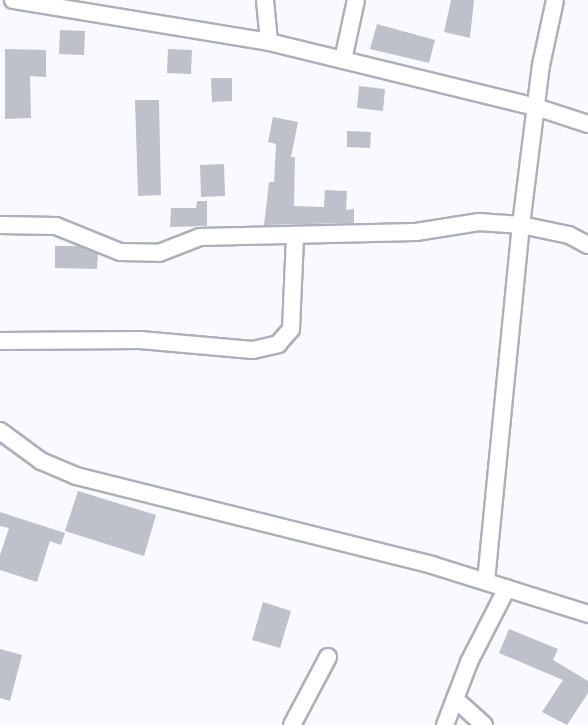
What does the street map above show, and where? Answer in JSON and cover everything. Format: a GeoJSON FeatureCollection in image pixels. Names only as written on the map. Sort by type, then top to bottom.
{"type":"FeatureCollection","features":[{"type":"Feature","properties":{"kind":"street"},"geometry":{"type":"LineString","coordinates":[[13,0],[269,42],[536,107],[588,124]]}},
{"type":"Feature","properties":{"kind":"street"},"geometry":{"type":"LineString","coordinates":[[265,0],[269,42]]}},
{"type":"Feature","properties":{"kind":"street"},"geometry":{"type":"LineString","coordinates":[[343,60],[356,0]]}},
{"type":"Feature","properties":{"kind":"street"},"geometry":{"type":"LineString","coordinates":[[486,581],[521,225],[536,107],[555,0]]}},
{"type":"Feature","properties":{"kind":"street"},"geometry":{"type":"LineString","coordinates":[[0,225],[56,226],[120,252],[159,254],[200,237],[295,237],[416,232],[479,222],[521,225],[569,235],[588,245]]}},
{"type":"Feature","properties":{"kind":"street"},"geometry":{"type":"LineString","coordinates":[[0,341],[140,340],[253,350],[278,344],[291,329],[295,237]]}},
{"type":"Feature","properties":{"kind":"street"},"geometry":{"type":"LineString","coordinates":[[0,432],[41,461],[76,476],[486,581],[588,614]]}},
{"type":"Feature","properties":{"kind":"street"},"geometry":{"type":"LineString","coordinates":[[445,725],[469,662],[507,588]]}},
{"type":"Feature","properties":{"kind":"street"},"geometry":{"type":"LineString","coordinates":[[292,725],[328,657]]}},
{"type":"Feature","properties":{"kind":"street"},"geometry":{"type":"LineString","coordinates":[[455,699],[484,725]]}},
{"type":"Feature","properties":{"kind":"building"},"geometry":{"type":"Polygon","coordinates":[[[451,0],[474,0],[470,38],[444,32],[451,0]]]}},
{"type":"Feature","properties":{"kind":"building"},"geometry":{"type":"Polygon","coordinates":[[[377,24],[435,40],[429,63],[370,49],[377,24]]]}},
{"type":"Feature","properties":{"kind":"building"},"geometry":{"type":"Polygon","coordinates":[[[60,30],[85,31],[84,55],[59,54],[60,30]]]}},
{"type":"Feature","properties":{"kind":"building"},"geometry":{"type":"Polygon","coordinates":[[[5,49],[46,50],[46,77],[30,76],[31,118],[5,119],[5,49]]]}},
{"type":"Feature","properties":{"kind":"building"},"geometry":{"type":"Polygon","coordinates":[[[168,49],[192,50],[191,74],[167,73],[168,49]]]}},
{"type":"Feature","properties":{"kind":"building"},"geometry":{"type":"Polygon","coordinates":[[[211,78],[232,78],[232,101],[212,102],[211,78]]]}},
{"type":"Feature","properties":{"kind":"building"},"geometry":{"type":"Polygon","coordinates":[[[359,86],[385,89],[383,111],[357,108],[359,86]]]}},
{"type":"Feature","properties":{"kind":"building"},"geometry":{"type":"Polygon","coordinates":[[[135,100],[159,100],[161,195],[138,196],[135,100]]]}},
{"type":"Feature","properties":{"kind":"building"},"geometry":{"type":"Polygon","coordinates":[[[273,117],[298,122],[291,157],[295,157],[294,206],[324,207],[325,190],[347,191],[346,210],[354,209],[354,223],[264,225],[269,182],[274,182],[276,144],[268,142],[273,117]]]}},
{"type":"Feature","properties":{"kind":"building"},"geometry":{"type":"Polygon","coordinates":[[[347,131],[371,132],[370,148],[347,147],[347,131]]]}},
{"type":"Feature","properties":{"kind":"building"},"geometry":{"type":"Polygon","coordinates":[[[224,164],[225,196],[201,197],[200,165],[224,164]]]}},
{"type":"Feature","properties":{"kind":"building"},"geometry":{"type":"Polygon","coordinates":[[[197,201],[207,201],[207,226],[170,227],[171,208],[196,208],[197,201]]]}},
{"type":"Feature","properties":{"kind":"building"},"geometry":{"type":"Polygon","coordinates":[[[55,246],[79,246],[98,254],[97,269],[55,268],[55,246]]]}},
{"type":"Feature","properties":{"kind":"building"},"geometry":{"type":"Polygon","coordinates":[[[78,491],[156,515],[144,556],[65,531],[78,491]]]}},
{"type":"Feature","properties":{"kind":"building"},"geometry":{"type":"Polygon","coordinates":[[[0,512],[65,533],[61,545],[50,541],[37,582],[0,570],[0,555],[9,528],[0,526],[0,512]]]}},
{"type":"Feature","properties":{"kind":"building"},"geometry":{"type":"Polygon","coordinates":[[[263,602],[291,611],[280,648],[252,640],[263,602]]]}},
{"type":"Feature","properties":{"kind":"building"},"geometry":{"type":"Polygon","coordinates":[[[509,629],[558,649],[553,660],[588,681],[588,693],[567,725],[542,712],[563,680],[499,653],[509,629]]]}},
{"type":"Feature","properties":{"kind":"building"},"geometry":{"type":"Polygon","coordinates":[[[0,649],[22,655],[10,701],[0,698],[0,649]]]}}]}
